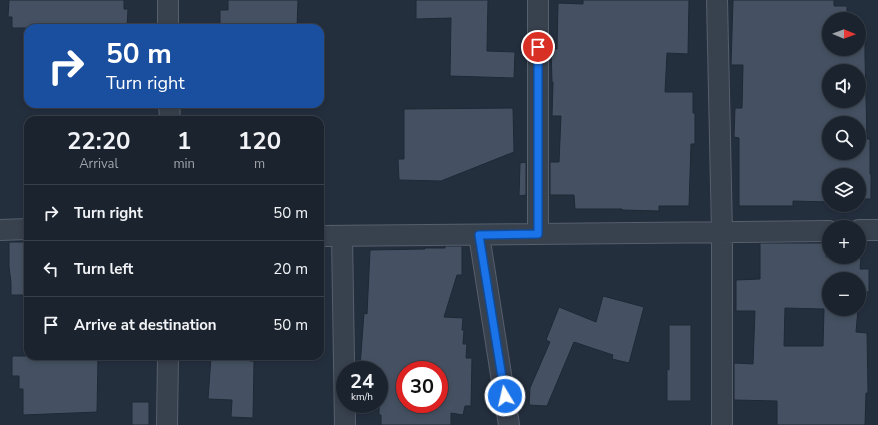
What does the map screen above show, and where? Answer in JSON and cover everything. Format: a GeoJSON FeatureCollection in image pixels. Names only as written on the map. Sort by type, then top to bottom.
{"type":"FeatureCollection","features":[{"type":"Feature","properties":{"kind":"street"},"geometry":{"type":"LineString","coordinates":[[168,0],[168,24]]}},
{"type":"Feature","properties":{"kind":"street"},"geometry":{"type":"LineString","coordinates":[[538,0],[538,234]]}},
{"type":"Feature","properties":{"kind":"street"},"geometry":{"type":"LineString","coordinates":[[717,0],[722,232],[722,425]]}},
{"type":"Feature","properties":{"kind":"street"},"geometry":{"type":"LineString","coordinates":[[0,230],[24,229]]}},
{"type":"Feature","properties":{"kind":"street"},"geometry":{"type":"LineString","coordinates":[[866,230],[878,230]]}},
{"type":"Feature","properties":{"kind":"street"},"geometry":{"type":"LineString","coordinates":[[324,236],[822,231]]}},
{"type":"Feature","properties":{"kind":"street"},"geometry":{"type":"LineString","coordinates":[[479,235],[509,425]]}},
{"type":"Feature","properties":{"kind":"street"},"geometry":{"type":"LineString","coordinates":[[342,236],[345,425]]}},
{"type":"Feature","properties":{"kind":"street"},"geometry":{"type":"LineString","coordinates":[[167,425],[168,360]]}},
{"type":"Feature","properties":{"kind":"building"},"geometry":{"type":"Polygon","coordinates":[[[9,0],[124,0],[124,9],[128,9],[127,24],[24,24],[24,28],[12,28],[12,17],[8,17],[9,0]]]}},
{"type":"Feature","properties":{"kind":"building"},"geometry":{"type":"Polygon","coordinates":[[[228,0],[298,0],[297,24],[220,24],[220,10],[228,10],[228,0]]]}},
{"type":"Feature","properties":{"kind":"building"},"geometry":{"type":"Polygon","coordinates":[[[416,0],[488,0],[487,51],[515,52],[514,78],[450,76],[451,18],[416,19],[416,0]]]}},
{"type":"Feature","properties":{"kind":"building"},"geometry":{"type":"Polygon","coordinates":[[[583,0],[689,0],[688,54],[667,53],[665,92],[693,92],[695,144],[691,144],[689,206],[659,206],[659,211],[575,209],[574,195],[550,195],[550,162],[559,162],[561,116],[552,116],[553,82],[551,49],[557,49],[558,3],[583,4],[583,0]]]}},
{"type":"Feature","properties":{"kind":"building"},"geometry":{"type":"Polygon","coordinates":[[[733,0],[834,0],[834,6],[847,6],[847,12],[822,12],[822,56],[865,56],[865,64],[822,64],[822,108],[866,108],[866,98],[867,139],[870,139],[871,199],[866,199],[866,168],[822,168],[822,202],[793,201],[793,206],[739,206],[739,138],[734,137],[735,108],[742,108],[743,65],[731,65],[733,0]]]}},
{"type":"Feature","properties":{"kind":"building"},"geometry":{"type":"Polygon","coordinates":[[[513,108],[514,152],[441,181],[399,180],[398,159],[404,159],[404,109],[513,108]]]}},
{"type":"Feature","properties":{"kind":"building"},"geometry":{"type":"Polygon","coordinates":[[[526,162],[526,195],[519,196],[520,163],[526,162]]]}},
{"type":"Feature","properties":{"kind":"building"},"geometry":{"type":"Polygon","coordinates":[[[9,242],[24,242],[24,295],[11,295],[9,242]]]}},
{"type":"Feature","properties":{"kind":"building"},"geometry":{"type":"Polygon","coordinates":[[[760,243],[822,243],[822,264],[860,264],[860,269],[869,269],[869,292],[866,292],[866,272],[822,272],[822,309],[785,308],[784,346],[823,346],[824,316],[857,316],[856,332],[867,333],[868,393],[866,393],[865,425],[777,425],[777,401],[734,400],[734,363],[753,364],[755,311],[736,311],[736,280],[760,279],[760,243]]]}},
{"type":"Feature","properties":{"kind":"building"},"geometry":{"type":"Polygon","coordinates":[[[462,246],[462,275],[457,275],[444,317],[463,318],[463,344],[467,344],[466,358],[472,358],[471,406],[465,406],[463,415],[451,413],[451,425],[381,425],[381,415],[379,415],[379,413],[388,413],[388,361],[360,361],[364,313],[367,314],[370,250],[462,246]]]}},
{"type":"Feature","properties":{"kind":"building"},"geometry":{"type":"Polygon","coordinates":[[[603,296],[644,307],[629,363],[612,359],[613,355],[574,342],[547,406],[529,405],[530,388],[550,342],[546,340],[559,307],[596,322],[603,296]]]}},
{"type":"Feature","properties":{"kind":"building"},"geometry":{"type":"Polygon","coordinates":[[[669,325],[691,325],[691,401],[667,401],[669,325]]]}},
{"type":"Feature","properties":{"kind":"building"},"geometry":{"type":"Polygon","coordinates":[[[12,356],[24,356],[24,360],[98,360],[97,412],[23,415],[23,389],[19,389],[19,376],[12,376],[12,356]]]}},
{"type":"Feature","properties":{"kind":"building"},"geometry":{"type":"Polygon","coordinates":[[[211,360],[254,361],[253,418],[231,417],[232,400],[208,399],[211,360]]]}},
{"type":"Feature","properties":{"kind":"building"},"geometry":{"type":"Polygon","coordinates":[[[132,402],[149,402],[149,425],[132,425],[132,402]]]}},
{"type":"Feature","properties":{"kind":"route"},"geometry":{"type":"LineString","coordinates":[[505,396],[479,235],[538,234],[538,47]]}}]}
